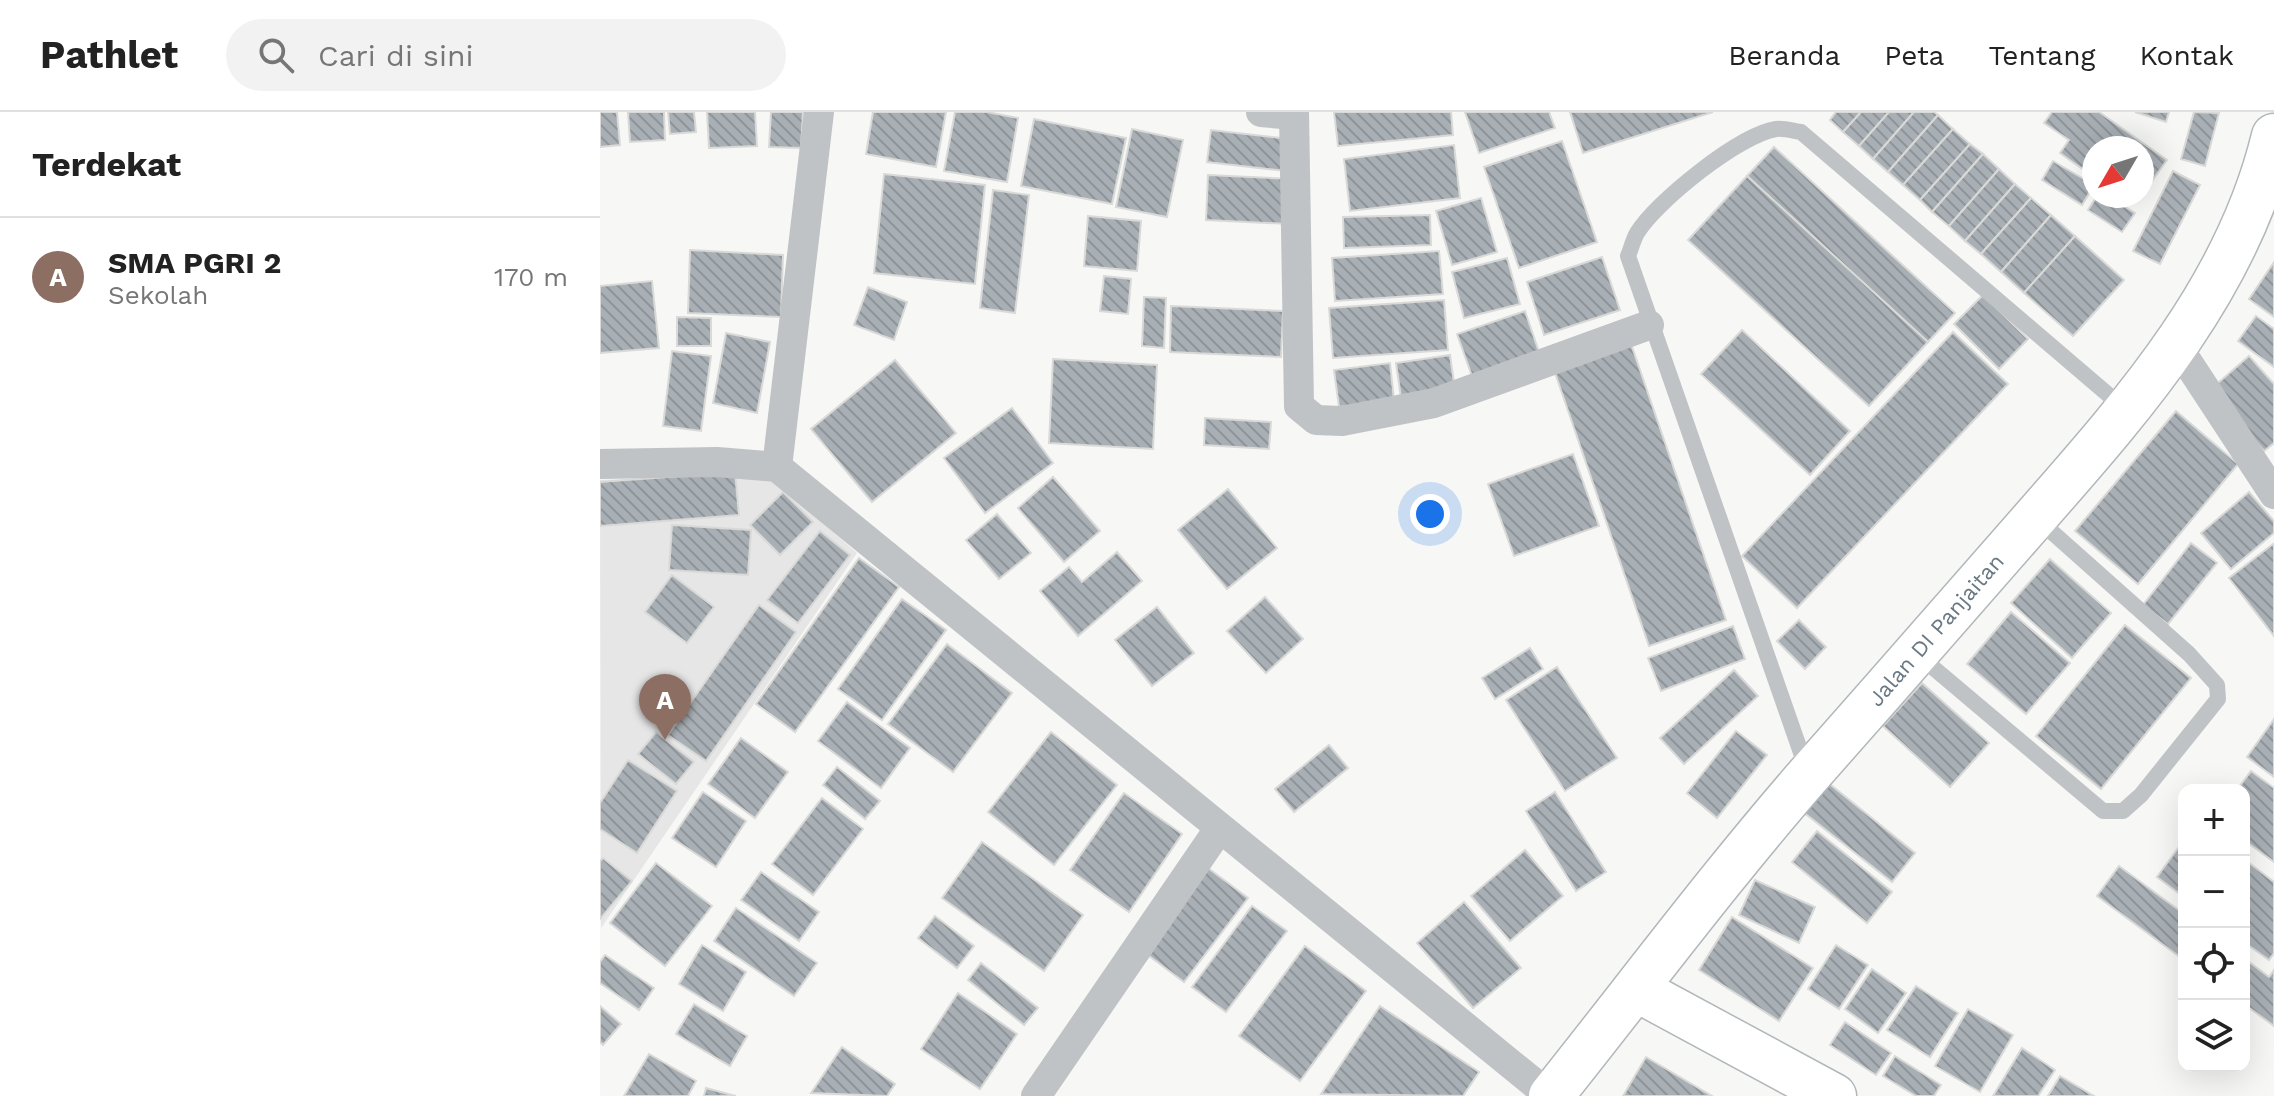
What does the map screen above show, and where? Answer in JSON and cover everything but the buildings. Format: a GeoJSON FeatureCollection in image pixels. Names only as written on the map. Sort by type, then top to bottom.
{"type":"FeatureCollection","features":[{"type":"Feature","properties":{"kind":"street"},"geometry":{"type":"LineString","coordinates":[[777,467],[819,112]]}},
{"type":"Feature","properties":{"kind":"street"},"geometry":{"type":"LineString","coordinates":[[1261,112],[1294,114],[1299,406],[1316,420],[1342,421],[1434,403],[1649,325]]}},
{"type":"Feature","properties":{"kind":"street","name":"Jalan DI Panjaitan"},"geometry":{"type":"LineString","coordinates":[[1551,1096],[1809,775],[2127,411],[2177,346],[2225,268],[2263,181],[2274,136]]}},
{"type":"Feature","properties":{"kind":"street"},"geometry":{"type":"LineString","coordinates":[[2177,346],[2274,494]]}},
{"type":"Feature","properties":{"kind":"street"},"geometry":{"type":"LineString","coordinates":[[600,464],[717,462],[777,467],[1551,1096]]}},
{"type":"Feature","properties":{"kind":"street"},"geometry":{"type":"LineString","coordinates":[[1036,1096],[1219,829]]}},
{"type":"Feature","properties":{"kind":"street"},"geometry":{"type":"LineString","coordinates":[[1636,989],[1834,1096]]}},
{"type":"Feature","properties":{"kind":"lane"},"geometry":{"type":"LineString","coordinates":[[1809,775],[1649,325],[1628,256],[1636,234],[1664,201],[1705,168],[1751,139],[1777,129],[1801,132],[2127,411]]}},
{"type":"Feature","properties":{"kind":"lane"},"geometry":{"type":"LineString","coordinates":[[1916,653],[2103,811],[2123,811],[2141,795],[2218,699],[2217,685],[2189,654],[2035,517]]}},
{"type":"Feature","properties":{"kind":"shaded area"},"geometry":{"type":"Polygon","coordinates":[[[756,473],[774,480],[857,553],[601,928],[600,480],[756,473]]]}},
{"type":"Feature","properties":{"kind":"place","name":"SMA PGRI 2"},"geometry":{"type":"Point","coordinates":[665,740]}}]}
